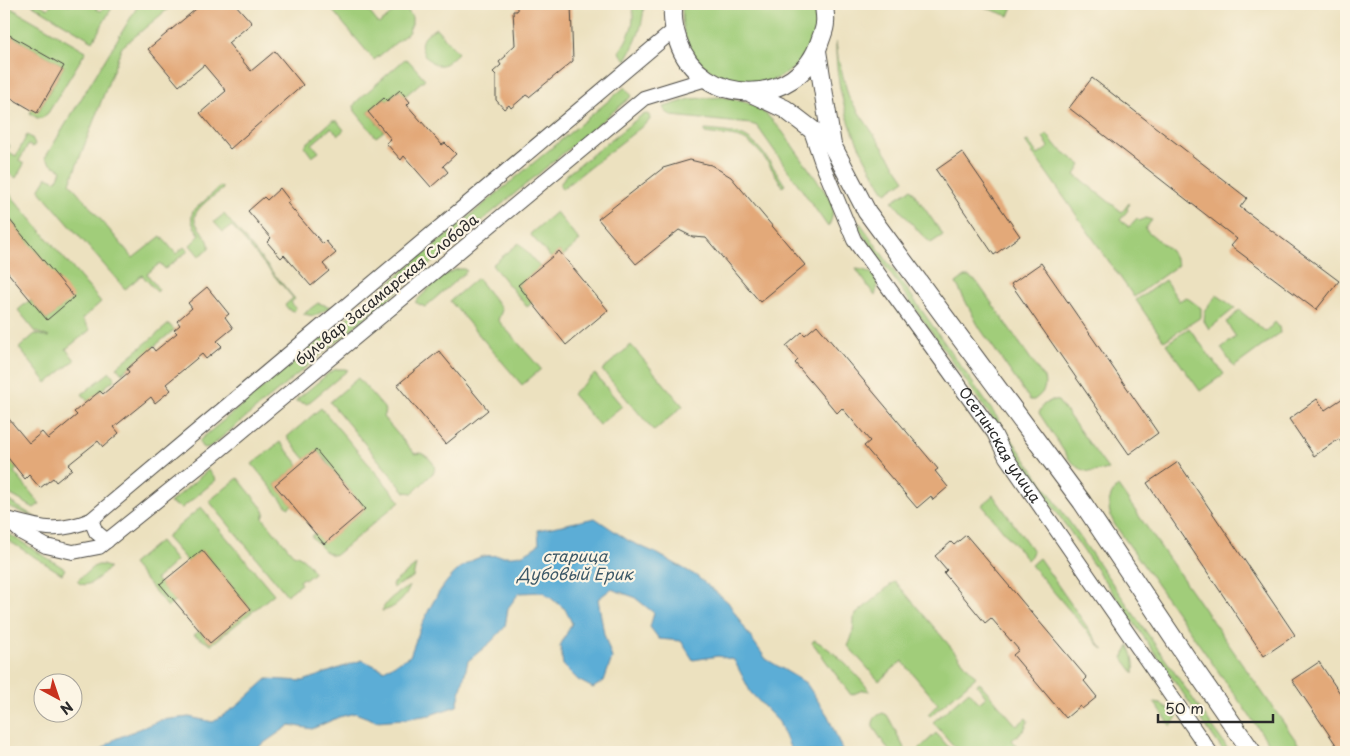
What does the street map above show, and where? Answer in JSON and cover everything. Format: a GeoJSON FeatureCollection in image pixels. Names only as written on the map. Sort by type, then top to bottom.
{"type":"FeatureCollection","features":[{"type":"Feature","properties":{"kind":"street"},"geometry":{"type":"LineString","coordinates":[[672,5],[674,30],[680,49],[691,66],[716,85],[728,90],[751,92],[771,89],[790,81],[805,68],[817,52],[826,24],[824,4]]}},
{"type":"Feature","properties":{"kind":"street","name":"бульвар Засамарская Слобода"},"geometry":{"type":"LineString","coordinates":[[91,520],[674,30]]}},
{"type":"Feature","properties":{"kind":"street","name":"Осетинская улица"},"geometry":{"type":"LineString","coordinates":[[817,52],[832,145],[871,218],[1082,502],[1252,752]]}},
{"type":"Feature","properties":{"kind":"street","name":"бульвар Засамарская Слобода"},"geometry":{"type":"LineString","coordinates":[[103,544],[221,449],[644,98],[706,79]]}},
{"type":"Feature","properties":{"kind":"street","name":"Осетинская улица"},"geometry":{"type":"LineString","coordinates":[[751,92],[785,109],[832,145]]}},
{"type":"Feature","properties":{"kind":"street","name":"Осетинская улица"},"geometry":{"type":"LineString","coordinates":[[810,128],[822,163],[854,240],[994,433],[1006,457],[1210,752]]}},
{"type":"Feature","properties":{"kind":"street"},"geometry":{"type":"LineString","coordinates":[[6,518],[37,528],[57,529],[76,526],[91,520],[103,544],[73,552],[46,546],[22,533],[6,518]]}},
{"type":"Feature","properties":{"kind":"green space"},"geometry":{"type":"Polygon","coordinates":[[[4,4],[86,51],[48,113],[42,118],[37,118],[30,113],[32,109],[38,112],[64,66],[4,32],[4,4]]]}},
{"type":"Feature","properties":{"kind":"green space"},"geometry":{"type":"Polygon","coordinates":[[[31,4],[39,4],[48,9],[51,4],[99,4],[96,9],[101,11],[106,4],[114,4],[93,41],[31,4]]]}},
{"type":"Feature","properties":{"kind":"green space"},"geometry":{"type":"Polygon","coordinates":[[[139,4],[174,4],[122,47],[70,183],[133,258],[161,236],[176,254],[184,247],[188,251],[165,269],[160,263],[147,274],[159,290],[157,292],[142,275],[125,289],[39,190],[47,177],[56,181],[62,170],[45,158],[139,4]]]}},
{"type":"Feature","properties":{"kind":"green space"},"geometry":{"type":"Polygon","coordinates":[[[327,4],[372,4],[366,8],[379,24],[403,4],[412,17],[412,24],[408,33],[374,60],[327,4]]]}},
{"type":"Feature","properties":{"kind":"green space"},"geometry":{"type":"Polygon","coordinates":[[[631,4],[644,4],[639,33],[626,60],[619,52],[631,29],[633,11],[631,4]]]}},
{"type":"Feature","properties":{"kind":"green space"},"geometry":{"type":"Polygon","coordinates":[[[683,4],[816,4],[817,27],[805,55],[787,73],[767,82],[745,84],[724,79],[706,67],[692,51],[683,29],[683,4]]]}},
{"type":"Feature","properties":{"kind":"green space"},"geometry":{"type":"Polygon","coordinates":[[[975,4],[1014,4],[1009,16],[975,4]]]}},
{"type":"Feature","properties":{"kind":"green space"},"geometry":{"type":"Polygon","coordinates":[[[436,28],[458,53],[442,65],[434,64],[430,61],[424,54],[421,45],[424,37],[436,28]]]}},
{"type":"Feature","properties":{"kind":"green space"},"geometry":{"type":"Polygon","coordinates":[[[836,42],[838,58],[849,98],[905,180],[886,193],[865,158],[849,121],[839,83],[836,42]]]}},
{"type":"Feature","properties":{"kind":"green space"},"geometry":{"type":"Polygon","coordinates":[[[405,59],[425,79],[405,96],[399,90],[387,101],[384,98],[368,112],[384,131],[376,137],[355,111],[354,106],[356,102],[405,59]]]}},
{"type":"Feature","properties":{"kind":"green space"},"geometry":{"type":"Polygon","coordinates":[[[625,87],[632,96],[210,447],[202,447],[199,442],[201,439],[625,87]]]}},
{"type":"Feature","properties":{"kind":"green space"},"geometry":{"type":"Polygon","coordinates":[[[722,97],[755,106],[782,131],[831,200],[832,214],[828,227],[757,126],[672,116],[665,111],[664,107],[690,99],[722,97]]]}},
{"type":"Feature","properties":{"kind":"green space"},"geometry":{"type":"Polygon","coordinates":[[[642,115],[649,115],[649,121],[562,189],[560,185],[565,176],[642,115]]]}},
{"type":"Feature","properties":{"kind":"green space"},"geometry":{"type":"Polygon","coordinates":[[[332,121],[337,121],[344,130],[338,135],[331,128],[312,144],[319,152],[312,157],[304,146],[332,121]]]}},
{"type":"Feature","properties":{"kind":"green space"},"geometry":{"type":"Polygon","coordinates":[[[705,130],[732,133],[748,139],[766,157],[785,185],[783,187],[765,159],[747,141],[736,137],[705,133],[705,130]]]}},
{"type":"Feature","properties":{"kind":"green space"},"geometry":{"type":"Polygon","coordinates":[[[1047,134],[1056,146],[1081,165],[1075,175],[1122,212],[1130,204],[1120,220],[1129,227],[1137,218],[1140,221],[1145,218],[1152,220],[1145,229],[1171,251],[1178,265],[1134,297],[1025,142],[1028,141],[1038,155],[1049,147],[1043,137],[1047,134]]]}},
{"type":"Feature","properties":{"kind":"green space"},"geometry":{"type":"Polygon","coordinates":[[[27,135],[32,138],[35,144],[33,147],[28,145],[19,161],[24,164],[16,178],[4,170],[4,142],[10,146],[7,151],[16,156],[27,135]]]}},
{"type":"Feature","properties":{"kind":"green space"},"geometry":{"type":"Polygon","coordinates":[[[221,186],[223,189],[203,204],[195,215],[197,225],[209,244],[209,249],[199,256],[190,245],[200,235],[192,221],[193,211],[221,186]]]}},
{"type":"Feature","properties":{"kind":"green space"},"geometry":{"type":"Polygon","coordinates":[[[4,189],[101,302],[82,319],[90,330],[66,349],[75,360],[47,383],[19,348],[35,334],[49,337],[36,332],[18,310],[30,300],[47,320],[73,297],[10,220],[4,217],[4,189]]]}},
{"type":"Feature","properties":{"kind":"green space"},"geometry":{"type":"Polygon","coordinates":[[[911,189],[943,235],[931,243],[892,201],[911,189]]]}},
{"type":"Feature","properties":{"kind":"green space"},"geometry":{"type":"Polygon","coordinates":[[[556,212],[580,241],[563,256],[559,251],[551,258],[530,234],[556,212]]]}},
{"type":"Feature","properties":{"kind":"green space"},"geometry":{"type":"Polygon","coordinates":[[[224,214],[295,299],[291,302],[296,309],[294,311],[289,310],[285,305],[293,298],[232,226],[223,232],[214,222],[224,214]]]}},
{"type":"Feature","properties":{"kind":"green space"},"geometry":{"type":"Polygon","coordinates":[[[860,223],[1001,423],[997,425],[859,229],[860,223]]]}},
{"type":"Feature","properties":{"kind":"green space"},"geometry":{"type":"Polygon","coordinates":[[[519,243],[540,267],[518,285],[532,303],[527,307],[492,265],[519,243]]]}},
{"type":"Feature","properties":{"kind":"green space"},"geometry":{"type":"Polygon","coordinates":[[[459,269],[467,271],[425,307],[415,302],[441,278],[459,269]]]}},
{"type":"Feature","properties":{"kind":"green space"},"geometry":{"type":"Polygon","coordinates":[[[856,269],[869,272],[879,280],[875,296],[856,269]]]}},
{"type":"Feature","properties":{"kind":"green space"},"geometry":{"type":"Polygon","coordinates":[[[964,277],[969,277],[977,282],[1044,378],[1045,385],[1043,391],[1034,400],[1030,400],[979,327],[956,283],[964,277]]]}},
{"type":"Feature","properties":{"kind":"green space"},"geometry":{"type":"Polygon","coordinates":[[[477,278],[502,310],[498,320],[541,369],[522,385],[450,301],[477,278]]]}},
{"type":"Feature","properties":{"kind":"green space"},"geometry":{"type":"Polygon","coordinates":[[[1165,280],[1179,301],[1186,297],[1201,308],[1201,317],[1164,341],[1136,300],[1165,280]]]}},
{"type":"Feature","properties":{"kind":"green space"},"geometry":{"type":"Polygon","coordinates":[[[1217,295],[1235,308],[1209,329],[1204,321],[1205,311],[1217,295]]]}},
{"type":"Feature","properties":{"kind":"green space"},"geometry":{"type":"Polygon","coordinates":[[[318,303],[331,307],[314,316],[303,314],[318,303]]]}},
{"type":"Feature","properties":{"kind":"green space"},"geometry":{"type":"Polygon","coordinates":[[[1239,310],[1266,332],[1275,322],[1279,327],[1280,333],[1234,367],[1221,348],[1236,337],[1226,322],[1239,310]]]}},
{"type":"Feature","properties":{"kind":"green space"},"geometry":{"type":"Polygon","coordinates":[[[169,324],[174,330],[122,373],[117,367],[169,324]]]}},
{"type":"Feature","properties":{"kind":"green space"},"geometry":{"type":"Polygon","coordinates":[[[1189,328],[1224,374],[1200,391],[1166,344],[1189,328]]]}},
{"type":"Feature","properties":{"kind":"green space"},"geometry":{"type":"Polygon","coordinates":[[[631,345],[683,406],[654,431],[602,370],[631,345]]]}},
{"type":"Feature","properties":{"kind":"green space"},"geometry":{"type":"Polygon","coordinates":[[[336,369],[348,370],[307,404],[295,401],[329,373],[336,369]]]}},
{"type":"Feature","properties":{"kind":"green space"},"geometry":{"type":"Polygon","coordinates":[[[110,372],[115,379],[88,401],[82,394],[110,372]]]}},
{"type":"Feature","properties":{"kind":"green space"},"geometry":{"type":"Polygon","coordinates":[[[595,374],[622,406],[599,425],[572,394],[595,374]]]}},
{"type":"Feature","properties":{"kind":"green space"},"geometry":{"type":"Polygon","coordinates":[[[358,378],[384,408],[383,417],[415,454],[421,453],[433,463],[434,472],[413,493],[405,492],[330,402],[358,378]]]}},
{"type":"Feature","properties":{"kind":"green space"},"geometry":{"type":"Polygon","coordinates":[[[1052,400],[1058,401],[1108,469],[1096,472],[1082,470],[1069,459],[1039,413],[1043,405],[1052,400]]]}},
{"type":"Feature","properties":{"kind":"green space"},"geometry":{"type":"Polygon","coordinates":[[[321,408],[400,501],[337,554],[332,555],[324,551],[311,536],[315,533],[324,543],[365,509],[317,450],[305,459],[287,437],[321,408]]]}},
{"type":"Feature","properties":{"kind":"green space"},"geometry":{"type":"Polygon","coordinates":[[[1006,431],[1230,752],[1224,752],[1002,434],[1006,431]]]}},
{"type":"Feature","properties":{"kind":"green space"},"geometry":{"type":"Polygon","coordinates":[[[280,442],[299,465],[275,485],[292,505],[288,508],[252,464],[280,442]]]}},
{"type":"Feature","properties":{"kind":"green space"},"geometry":{"type":"Polygon","coordinates":[[[10,461],[17,469],[14,472],[40,504],[34,508],[4,491],[4,464],[10,461]]]}},
{"type":"Feature","properties":{"kind":"green space"},"geometry":{"type":"Polygon","coordinates":[[[208,470],[216,480],[182,508],[170,503],[208,470]]]}},
{"type":"Feature","properties":{"kind":"green space"},"geometry":{"type":"Polygon","coordinates":[[[238,478],[263,509],[265,513],[263,518],[293,554],[305,561],[314,573],[305,580],[303,578],[299,581],[301,584],[287,595],[209,501],[238,478]]]}},
{"type":"Feature","properties":{"kind":"green space"},"geometry":{"type":"Polygon","coordinates":[[[1118,486],[1304,752],[1275,752],[1115,525],[1110,515],[1109,505],[1111,495],[1118,486]]]}},
{"type":"Feature","properties":{"kind":"green space"},"geometry":{"type":"Polygon","coordinates":[[[993,495],[1033,551],[1027,560],[982,505],[993,495]]]}},
{"type":"Feature","properties":{"kind":"green space"},"geometry":{"type":"Polygon","coordinates":[[[4,498],[35,517],[4,504],[4,498]]]}},
{"type":"Feature","properties":{"kind":"green space"},"geometry":{"type":"Polygon","coordinates":[[[201,507],[274,594],[211,645],[194,635],[199,631],[210,643],[251,609],[202,550],[188,562],[166,537],[201,507]]]}},
{"type":"Feature","properties":{"kind":"green space"},"geometry":{"type":"Polygon","coordinates":[[[4,531],[65,569],[62,574],[4,538],[4,531]]]}},
{"type":"Feature","properties":{"kind":"green space"},"geometry":{"type":"Polygon","coordinates":[[[160,541],[176,561],[156,579],[175,601],[168,607],[132,564],[160,541]]]}},
{"type":"Feature","properties":{"kind":"green space"},"geometry":{"type":"Polygon","coordinates":[[[1039,558],[1104,651],[1031,565],[1039,558]]]}},
{"type":"Feature","properties":{"kind":"green space"},"geometry":{"type":"Polygon","coordinates":[[[98,565],[109,568],[89,584],[81,584],[77,581],[93,567],[98,565]]]}},
{"type":"Feature","properties":{"kind":"green space"},"geometry":{"type":"Polygon","coordinates":[[[416,565],[413,577],[393,588],[392,584],[416,565]]]}},
{"type":"Feature","properties":{"kind":"green space"},"geometry":{"type":"Polygon","coordinates":[[[895,581],[976,677],[930,716],[928,714],[938,704],[902,661],[879,681],[848,646],[853,632],[854,616],[895,581]]]}},
{"type":"Feature","properties":{"kind":"green space"},"geometry":{"type":"Polygon","coordinates":[[[410,586],[406,595],[399,602],[391,608],[382,611],[390,599],[410,586]]]}},
{"type":"Feature","properties":{"kind":"green space"},"geometry":{"type":"Polygon","coordinates":[[[814,640],[837,656],[870,691],[863,690],[851,695],[812,643],[814,640]]]}},
{"type":"Feature","properties":{"kind":"green space"},"geometry":{"type":"Polygon","coordinates":[[[1129,645],[1133,659],[1134,673],[1123,658],[1129,645]]]}},
{"type":"Feature","properties":{"kind":"green space"},"geometry":{"type":"Polygon","coordinates":[[[979,682],[1017,726],[1026,718],[1028,721],[1024,730],[1012,740],[1022,752],[959,752],[933,722],[969,691],[979,703],[986,697],[977,685],[979,682]]]}},
{"type":"Feature","properties":{"kind":"green space"},"geometry":{"type":"Polygon","coordinates":[[[1154,702],[1163,705],[1178,715],[1171,726],[1154,702]]]}},
{"type":"Feature","properties":{"kind":"green space"},"geometry":{"type":"Polygon","coordinates":[[[883,713],[890,720],[906,752],[890,752],[873,727],[875,718],[883,713]]]}},
{"type":"Feature","properties":{"kind":"green space"},"geometry":{"type":"Polygon","coordinates":[[[936,733],[953,752],[918,752],[918,750],[936,733]]]}},
{"type":"Feature","properties":{"kind":"water","name":"старица Дубовый Ерик"},"geometry":{"type":"Polygon","coordinates":[[[595,518],[629,541],[658,554],[695,575],[728,602],[766,659],[806,683],[828,716],[843,752],[792,752],[779,722],[751,693],[734,660],[718,656],[693,660],[681,641],[659,639],[650,627],[654,613],[634,597],[611,589],[598,599],[604,634],[612,658],[604,681],[593,688],[578,680],[563,665],[560,646],[572,623],[565,609],[543,592],[519,593],[508,608],[505,627],[491,642],[468,661],[457,706],[430,715],[404,719],[376,721],[355,713],[339,717],[312,729],[290,725],[251,752],[98,752],[115,739],[161,720],[189,717],[213,722],[237,706],[267,679],[303,681],[362,660],[384,670],[410,656],[435,598],[454,573],[466,564],[485,556],[523,554],[539,544],[538,530],[595,518]]]}},
{"type":"Feature","properties":{"kind":"building"},"geometry":{"type":"Polygon","coordinates":[[[202,4],[235,4],[252,23],[228,43],[251,71],[275,51],[303,85],[230,149],[200,113],[226,91],[204,65],[179,86],[148,49],[202,4]]]}},
{"type":"Feature","properties":{"kind":"building"},"geometry":{"type":"Polygon","coordinates":[[[517,4],[571,4],[573,61],[529,97],[526,95],[511,108],[509,105],[504,109],[496,100],[496,75],[493,72],[501,65],[499,62],[506,56],[505,54],[515,45],[513,11],[517,11],[517,4]]]}},
{"type":"Feature","properties":{"kind":"building"},"geometry":{"type":"Polygon","coordinates":[[[4,32],[64,66],[37,113],[4,94],[4,32]]]}},
{"type":"Feature","properties":{"kind":"building"},"geometry":{"type":"Polygon","coordinates":[[[1092,78],[1247,198],[1240,207],[1339,281],[1316,310],[1231,246],[1237,239],[1069,108],[1092,78]]]}},
{"type":"Feature","properties":{"kind":"building"},"geometry":{"type":"Polygon","coordinates":[[[400,90],[410,102],[407,105],[442,145],[445,143],[456,154],[443,166],[448,172],[431,187],[404,156],[401,160],[386,143],[391,139],[368,112],[384,98],[387,101],[400,90]]]}},
{"type":"Feature","properties":{"kind":"building"},"geometry":{"type":"Polygon","coordinates":[[[962,152],[1020,236],[994,255],[936,170],[962,152]]]}},
{"type":"Feature","properties":{"kind":"building"},"geometry":{"type":"Polygon","coordinates":[[[690,160],[711,165],[731,177],[805,265],[760,302],[706,238],[693,237],[679,230],[636,264],[598,219],[663,168],[690,160]]]}},
{"type":"Feature","properties":{"kind":"building"},"geometry":{"type":"Polygon","coordinates":[[[280,188],[290,201],[287,203],[323,244],[326,241],[336,253],[323,264],[329,271],[311,286],[284,255],[281,258],[267,242],[271,238],[248,211],[264,197],[267,200],[280,188]]]}},
{"type":"Feature","properties":{"kind":"building"},"geometry":{"type":"Polygon","coordinates":[[[4,213],[74,297],[47,320],[4,268],[4,213]]]}},
{"type":"Feature","properties":{"kind":"building"},"geometry":{"type":"Polygon","coordinates":[[[559,251],[608,310],[566,345],[518,285],[559,251]]]}},
{"type":"Feature","properties":{"kind":"building"},"geometry":{"type":"Polygon","coordinates":[[[1041,263],[1158,433],[1129,454],[1011,284],[1041,263]]]}},
{"type":"Feature","properties":{"kind":"building"},"geometry":{"type":"Polygon","coordinates":[[[207,287],[229,314],[225,317],[233,328],[217,341],[222,346],[206,359],[202,354],[166,384],[171,390],[155,403],[151,397],[114,427],[119,433],[103,447],[98,441],[68,465],[72,469],[56,482],[53,478],[40,488],[29,475],[25,479],[4,453],[4,413],[29,443],[42,432],[48,439],[77,415],[74,412],[100,391],[103,394],[129,372],[127,369],[152,347],[155,351],[177,333],[174,330],[180,325],[177,321],[192,308],[188,303],[207,287]]]}},
{"type":"Feature","properties":{"kind":"building"},"geometry":{"type":"Polygon","coordinates":[[[817,325],[938,469],[935,471],[948,487],[933,500],[931,496],[917,508],[864,446],[870,441],[842,408],[837,413],[795,363],[798,360],[786,346],[802,332],[805,335],[817,325]]]}},
{"type":"Feature","properties":{"kind":"building"},"geometry":{"type":"Polygon","coordinates":[[[439,351],[488,410],[446,444],[397,385],[439,351]]]}},
{"type":"Feature","properties":{"kind":"building"},"geometry":{"type":"Polygon","coordinates":[[[1346,396],[1346,450],[1339,439],[1314,456],[1289,419],[1317,399],[1325,410],[1346,396]]]}},
{"type":"Feature","properties":{"kind":"building"},"geometry":{"type":"Polygon","coordinates":[[[316,450],[365,509],[324,544],[275,485],[316,450]]]}},
{"type":"Feature","properties":{"kind":"building"},"geometry":{"type":"Polygon","coordinates":[[[1178,462],[1295,635],[1264,656],[1147,483],[1178,462]]]}},
{"type":"Feature","properties":{"kind":"building"},"geometry":{"type":"Polygon","coordinates":[[[966,535],[1087,678],[1084,681],[1097,697],[1082,709],[1080,706],[1066,718],[1013,655],[1019,650],[991,618],[985,623],[944,573],[947,570],[935,556],[951,542],[954,545],[966,535]]]}},
{"type":"Feature","properties":{"kind":"building"},"geometry":{"type":"Polygon","coordinates":[[[202,550],[251,609],[210,643],[160,584],[202,550]]]}},
{"type":"Feature","properties":{"kind":"building"},"geometry":{"type":"Polygon","coordinates":[[[1319,662],[1346,702],[1346,752],[1341,752],[1292,680],[1319,662]]]}}]}
